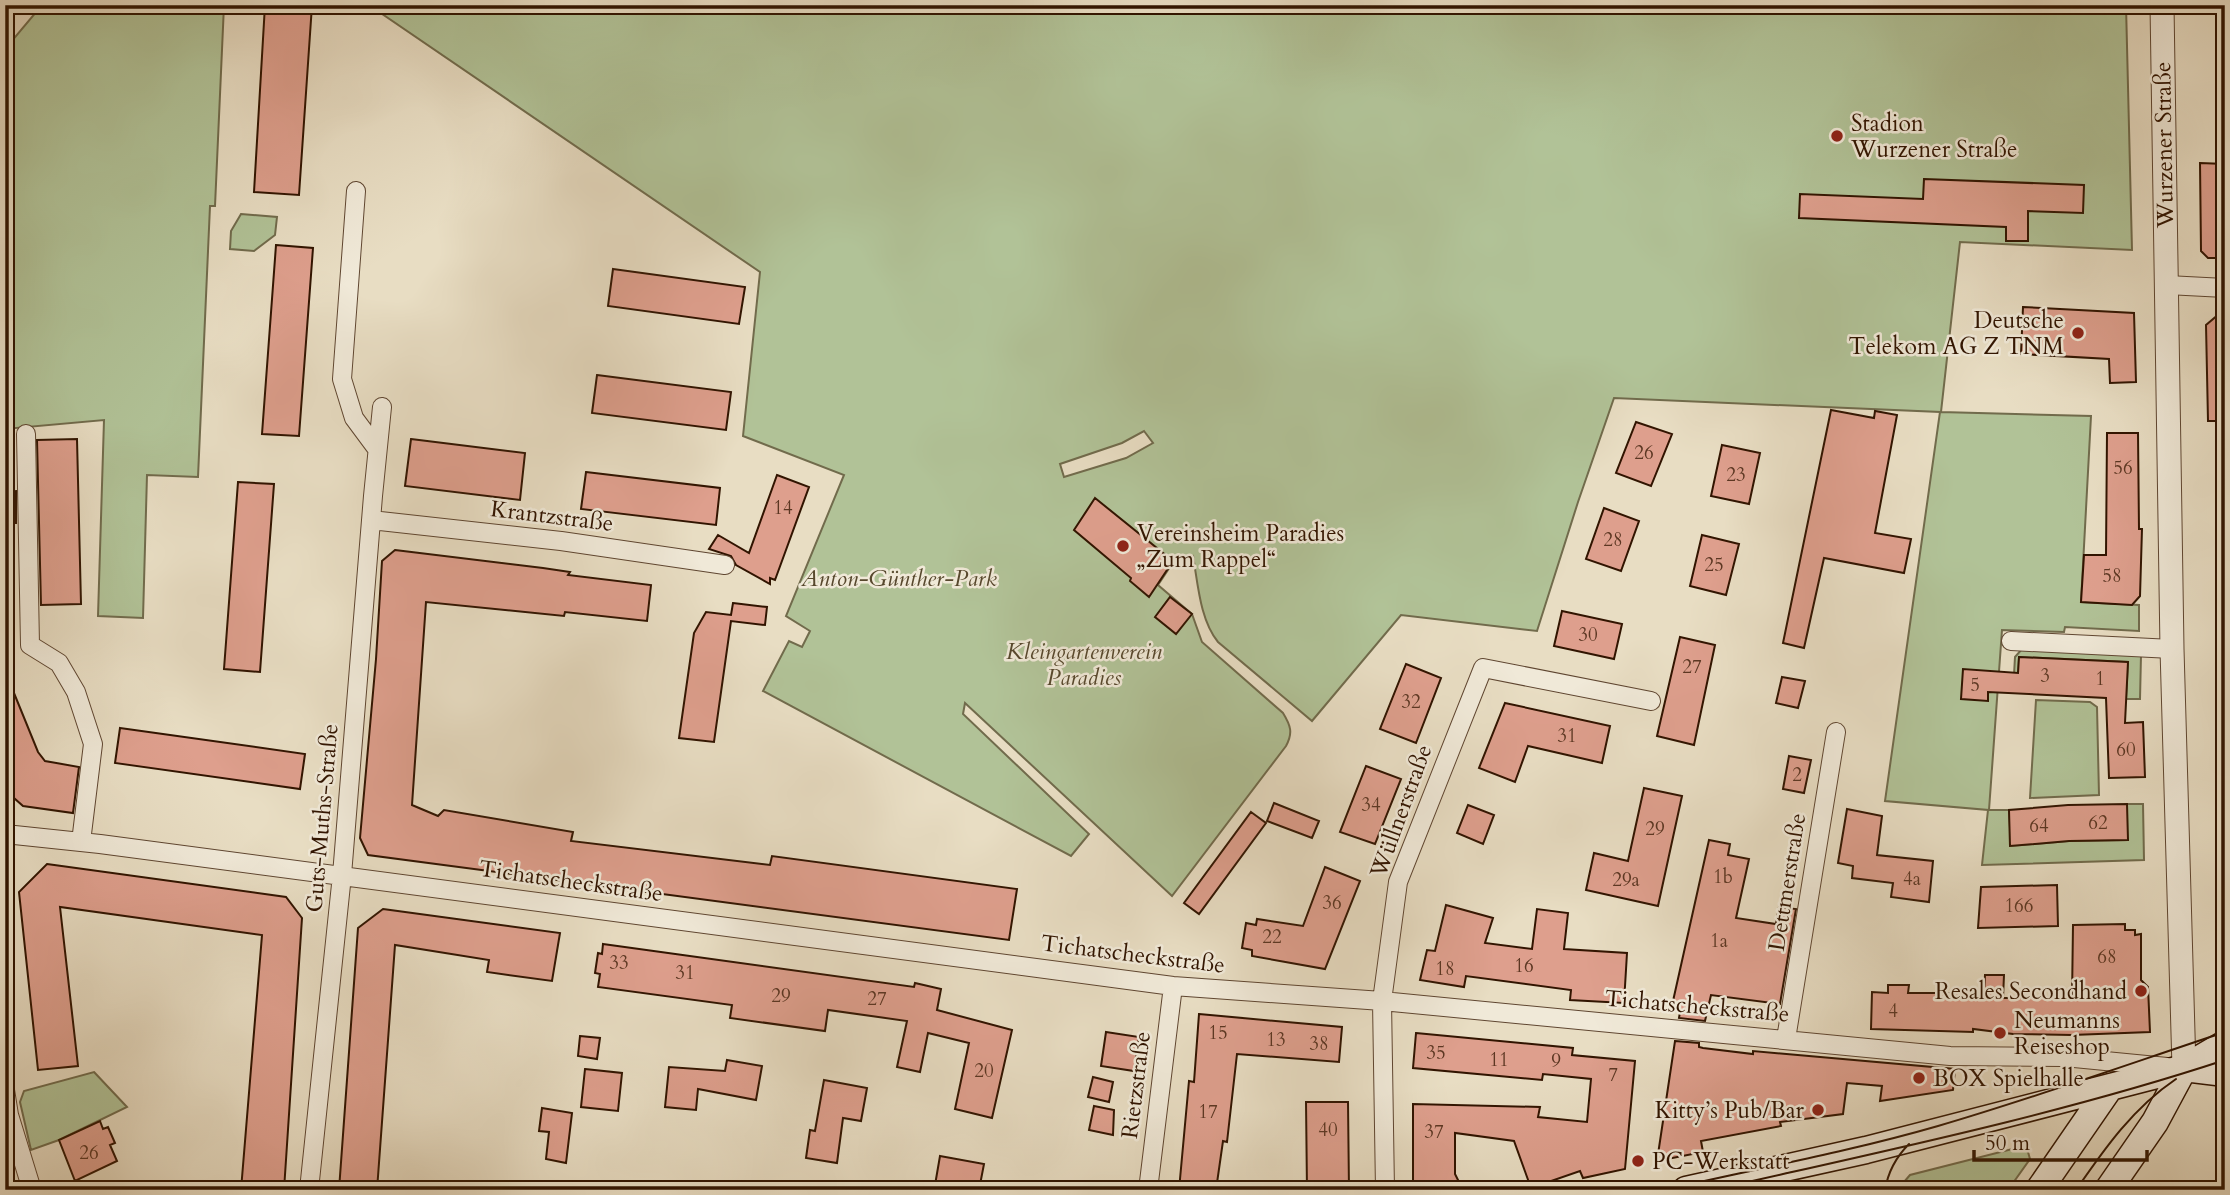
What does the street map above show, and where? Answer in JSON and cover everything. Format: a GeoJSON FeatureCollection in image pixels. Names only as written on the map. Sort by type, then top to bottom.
{"type":"FeatureCollection","features":[{"type":"Feature","properties":{"kind":"main road"},"geometry":{"type":"LineString","coordinates":[[1686,1190],[1867,1150],[2184,1069],[2225,1044]]}},
{"type":"Feature","properties":{"kind":"main road"},"geometry":{"type":"LineString","coordinates":[[2184,1069],[2225,1073]]}},
{"type":"Feature","properties":{"kind":"main road"},"geometry":{"type":"LineString","coordinates":[[2108,1190],[2155,1122],[2184,1069]]}},
{"type":"Feature","properties":{"kind":"main road"},"geometry":{"type":"LineString","coordinates":[[2039,1190],[2110,1087]]}},
{"type":"Feature","properties":{"kind":"street","name":"Wurzener Straße"},"geometry":{"type":"LineString","coordinates":[[2162,5],[2172,649],[2184,1069]]}},
{"type":"Feature","properties":{"kind":"street"},"geometry":{"type":"LineString","coordinates":[[356,191],[342,379],[354,418],[377,449]]}},
{"type":"Feature","properties":{"kind":"street"},"geometry":{"type":"LineString","coordinates":[[2167,285],[2225,288]]}},
{"type":"Feature","properties":{"kind":"street","name":"Guts-Muths-Straße"},"geometry":{"type":"LineString","coordinates":[[309,1190],[342,875],[382,407]]}},
{"type":"Feature","properties":{"kind":"street"},"geometry":{"type":"LineString","coordinates":[[26,434],[30,645],[59,663],[76,692],[93,744],[81,842]]}},
{"type":"Feature","properties":{"kind":"street","name":"Krantzstraße"},"geometry":{"type":"LineString","coordinates":[[371,520],[561,541],[725,565]]}},
{"type":"Feature","properties":{"kind":"street"},"geometry":{"type":"LineString","coordinates":[[2011,641],[2172,649]]}},
{"type":"Feature","properties":{"kind":"street","name":"Wüllnerstraße"},"geometry":{"type":"LineString","coordinates":[[1385,1190],[1382,1001],[1398,882],[1483,668],[1651,701]]}},
{"type":"Feature","properties":{"kind":"street","name":"Dettmerstraße"},"geometry":{"type":"LineString","coordinates":[[1786,1039],[1836,732]]}},
{"type":"Feature","properties":{"kind":"street","name":"Tichatscheckstraße"},"geometry":{"type":"LineString","coordinates":[[5,834],[342,875],[1173,986],[1382,1001],[1950,1056],[2064,1057],[2184,1069]]}},
{"type":"Feature","properties":{"kind":"street","name":"Rietzstraße"},"geometry":{"type":"LineString","coordinates":[[1148,1190],[1173,986]]}},
{"type":"Feature","properties":{"kind":"street"},"geometry":{"type":"LineString","coordinates":[[5,1090],[9,1115],[32,1190]]}},
{"type":"Feature","properties":{"kind":"green space"},"geometry":{"type":"Polygon","coordinates":[[[42,5],[224,5],[215,206],[210,206],[198,477],[147,475],[143,618],[98,616],[104,420],[5,429],[5,49],[42,5]]]}},
{"type":"Feature","properties":{"kind":"green space"},"geometry":{"type":"Polygon","coordinates":[[[369,5],[2126,5],[2132,250],[1960,242],[1941,412],[2091,416],[2081,602],[2139,605],[2139,631],[2065,627],[2064,632],[2002,630],[1989,810],[2009,810],[2011,846],[2127,840],[2127,804],[2143,804],[2144,860],[1982,865],[1988,810],[1885,801],[1940,412],[1614,398],[1537,631],[1401,615],[1312,721],[1218,642],[1203,613],[1193,556],[1174,561],[1158,585],[1192,614],[1202,642],[1283,713],[1289,726],[1290,737],[1286,746],[1172,896],[965,703],[963,714],[1089,834],[1071,856],[763,691],[789,641],[802,647],[810,631],[786,616],[844,475],[743,436],[760,272],[369,5]],[[1144,431],[1122,443],[1060,464],[1064,477],[1126,458],[1153,443],[1144,431]]]}},
{"type":"Feature","properties":{"kind":"green space"},"geometry":{"type":"Polygon","coordinates":[[[241,214],[277,217],[275,235],[254,251],[230,249],[231,231],[241,214]]]}},
{"type":"Feature","properties":{"kind":"green space"},"geometry":{"type":"Polygon","coordinates":[[[2022,649],[2141,655],[2140,699],[2126,699],[2128,662],[2019,657],[2017,693],[2013,693],[2015,657],[2022,649]]]}},
{"type":"Feature","properties":{"kind":"green space"},"geometry":{"type":"Polygon","coordinates":[[[2036,700],[2090,702],[2097,707],[2099,795],[2030,798],[2036,700]]]}},
{"type":"Feature","properties":{"kind":"green space"},"geometry":{"type":"Polygon","coordinates":[[[94,1072],[127,1107],[59,1140],[31,1150],[20,1102],[24,1091],[94,1072]]]}},
{"type":"Feature","properties":{"kind":"green space"},"geometry":{"type":"Polygon","coordinates":[[[2020,1147],[2028,1152],[2030,1159],[2008,1190],[1903,1190],[1904,1182],[1910,1175],[2020,1147]]]}},
{"type":"Feature","properties":{"kind":"building"},"geometry":{"type":"Polygon","coordinates":[[[265,5],[312,5],[299,195],[254,192],[265,5]]]}},
{"type":"Feature","properties":{"kind":"building"},"geometry":{"type":"Polygon","coordinates":[[[2200,163],[2225,164],[2225,258],[2208,258],[2201,251],[2200,163]]]}},
{"type":"Feature","properties":{"kind":"building"},"geometry":{"type":"Polygon","coordinates":[[[1924,179],[2084,185],[2083,213],[2028,211],[2028,241],[2006,241],[2006,227],[1799,218],[1800,194],[1923,199],[1924,179]]]}},
{"type":"Feature","properties":{"kind":"building"},"geometry":{"type":"Polygon","coordinates":[[[276,245],[313,248],[299,436],[262,434],[276,245]]]}},
{"type":"Feature","properties":{"kind":"building"},"geometry":{"type":"Polygon","coordinates":[[[613,269],[745,287],[739,324],[608,306],[613,269]]]}},
{"type":"Feature","properties":{"kind":"building","name":"Deutsche Telekom AG Z TNM"},"geometry":{"type":"Polygon","coordinates":[[[2023,307],[2134,313],[2136,382],[2110,383],[2109,359],[2021,354],[2023,307]]]}},
{"type":"Feature","properties":{"kind":"building"},"geometry":{"type":"Polygon","coordinates":[[[2225,309],[2225,421],[2208,421],[2206,325],[2225,309]]]}},
{"type":"Feature","properties":{"kind":"building"},"geometry":{"type":"Polygon","coordinates":[[[597,375],[731,392],[726,430],[592,413],[597,375]]]}},
{"type":"Feature","properties":{"kind":"building"},"geometry":{"type":"Polygon","coordinates":[[[1831,410],[1874,418],[1875,411],[1897,415],[1875,533],[1911,539],[1904,573],[1824,558],[1804,648],[1783,643],[1831,410]]]}},
{"type":"Feature","properties":{"kind":"building"},"geometry":{"type":"Polygon","coordinates":[[[1636,422],[1672,434],[1651,486],[1616,473],[1636,422]]]}},
{"type":"Feature","properties":{"kind":"building"},"geometry":{"type":"Polygon","coordinates":[[[2107,433],[2138,433],[2139,529],[2142,529],[2140,596],[2132,605],[2081,602],[2084,555],[2106,555],[2107,433]]]}},
{"type":"Feature","properties":{"kind":"building"},"geometry":{"type":"Polygon","coordinates":[[[77,439],[81,604],[41,605],[37,440],[77,439]]]}},
{"type":"Feature","properties":{"kind":"building"},"geometry":{"type":"Polygon","coordinates":[[[411,439],[525,453],[520,500],[405,486],[411,439]]]}},
{"type":"Feature","properties":{"kind":"building"},"geometry":{"type":"Polygon","coordinates":[[[1722,445],[1760,453],[1749,504],[1711,496],[1722,445]]]}},
{"type":"Feature","properties":{"kind":"building"},"geometry":{"type":"Polygon","coordinates":[[[586,472],[720,488],[716,525],[581,509],[586,472]]]}},
{"type":"Feature","properties":{"kind":"building"},"geometry":{"type":"Polygon","coordinates":[[[777,475],[809,487],[775,580],[770,578],[770,584],[736,565],[731,556],[709,549],[718,535],[749,553],[777,475]]]}},
{"type":"Feature","properties":{"kind":"building"},"geometry":{"type":"Polygon","coordinates":[[[238,482],[274,484],[260,672],[224,669],[238,482]]]}},
{"type":"Feature","properties":{"kind":"building"},"geometry":{"type":"Polygon","coordinates":[[[16,491],[16,523],[5,523],[5,492],[16,491]]]}},
{"type":"Feature","properties":{"kind":"building","name":"Vereinsheim Paradies „Zum Rappel“"},"geometry":{"type":"Polygon","coordinates":[[[1095,498],[1173,561],[1149,597],[1130,581],[1131,578],[1074,530],[1095,498]]]}},
{"type":"Feature","properties":{"kind":"building"},"geometry":{"type":"Polygon","coordinates":[[[1604,508],[1639,521],[1621,571],[1586,559],[1604,508]]]}},
{"type":"Feature","properties":{"kind":"building"},"geometry":{"type":"Polygon","coordinates":[[[1702,535],[1739,544],[1726,595],[1690,586],[1702,535]]]}},
{"type":"Feature","properties":{"kind":"building"},"geometry":{"type":"Polygon","coordinates":[[[395,550],[543,568],[570,572],[568,575],[651,585],[647,621],[565,612],[564,616],[426,602],[412,805],[438,816],[444,810],[573,832],[571,841],[770,865],[772,856],[1017,889],[1009,940],[368,855],[360,838],[382,561],[395,550]]]}},
{"type":"Feature","properties":{"kind":"building"},"geometry":{"type":"Polygon","coordinates":[[[1170,597],[1192,614],[1176,634],[1155,617],[1170,597]]]}},
{"type":"Feature","properties":{"kind":"building"},"geometry":{"type":"Polygon","coordinates":[[[733,603],[767,607],[765,625],[731,621],[714,742],[679,738],[694,633],[706,612],[731,615],[733,603]]]}},
{"type":"Feature","properties":{"kind":"building"},"geometry":{"type":"Polygon","coordinates":[[[1562,611],[1622,624],[1614,659],[1554,646],[1562,611]]]}},
{"type":"Feature","properties":{"kind":"building"},"geometry":{"type":"Polygon","coordinates":[[[1680,637],[1715,645],[1694,745],[1657,736],[1680,637]]]}},
{"type":"Feature","properties":{"kind":"building"},"geometry":{"type":"Polygon","coordinates":[[[2019,657],[2128,662],[2125,723],[2143,722],[2145,777],[2109,778],[2106,698],[1988,692],[1988,701],[1961,699],[1963,669],[2018,673],[2019,657]]]}},
{"type":"Feature","properties":{"kind":"building"},"geometry":{"type":"Polygon","coordinates":[[[1406,664],[1441,678],[1416,743],[1380,729],[1406,664]]]}},
{"type":"Feature","properties":{"kind":"building"},"geometry":{"type":"Polygon","coordinates":[[[5,671],[38,752],[45,761],[79,767],[73,813],[23,806],[5,790],[5,671]]]}},
{"type":"Feature","properties":{"kind":"building"},"geometry":{"type":"Polygon","coordinates":[[[1782,677],[1805,681],[1798,708],[1776,703],[1782,677]]]}},
{"type":"Feature","properties":{"kind":"building"},"geometry":{"type":"Polygon","coordinates":[[[1505,703],[1610,726],[1602,763],[1528,746],[1515,782],[1479,768],[1505,703]]]}},
{"type":"Feature","properties":{"kind":"building"},"geometry":{"type":"Polygon","coordinates":[[[120,728],[305,754],[300,789],[115,763],[120,728]]]}},
{"type":"Feature","properties":{"kind":"building"},"geometry":{"type":"Polygon","coordinates":[[[1789,756],[1811,760],[1804,793],[1783,789],[1789,756]]]}},
{"type":"Feature","properties":{"kind":"building"},"geometry":{"type":"Polygon","coordinates":[[[1366,766],[1401,779],[1375,844],[1340,832],[1366,766]]]}},
{"type":"Feature","properties":{"kind":"building"},"geometry":{"type":"Polygon","coordinates":[[[1644,788],[1682,796],[1658,906],[1586,890],[1594,853],[1628,861],[1644,788]]]}},
{"type":"Feature","properties":{"kind":"building"},"geometry":{"type":"Polygon","coordinates":[[[1274,803],[1319,821],[1312,838],[1267,821],[1274,803]]]}},
{"type":"Feature","properties":{"kind":"building"},"geometry":{"type":"Polygon","coordinates":[[[2127,804],[2128,840],[2010,846],[2009,810],[2127,804]]]}},
{"type":"Feature","properties":{"kind":"building"},"geometry":{"type":"Polygon","coordinates":[[[1468,805],[1494,815],[1483,844],[1457,833],[1468,805]]]}},
{"type":"Feature","properties":{"kind":"building"},"geometry":{"type":"Polygon","coordinates":[[[1847,809],[1882,816],[1877,855],[1933,861],[1929,902],[1891,897],[1893,883],[1852,878],[1853,866],[1838,863],[1847,809]]]}},
{"type":"Feature","properties":{"kind":"building"},"geometry":{"type":"Polygon","coordinates":[[[1251,812],[1266,823],[1199,914],[1184,903],[1251,812]]]}},
{"type":"Feature","properties":{"kind":"building"},"geometry":{"type":"Polygon","coordinates":[[[1709,840],[1730,844],[1728,855],[1749,859],[1736,918],[1776,924],[1779,907],[1796,909],[1780,1004],[1711,995],[1705,1021],[1679,1018],[1680,1012],[1671,1010],[1709,840]]]}},
{"type":"Feature","properties":{"kind":"building"},"geometry":{"type":"Polygon","coordinates":[[[47,864],[286,897],[302,918],[284,1190],[241,1190],[262,935],[60,907],[78,1066],[38,1070],[19,892],[47,864]]]}},
{"type":"Feature","properties":{"kind":"building"},"geometry":{"type":"Polygon","coordinates":[[[1325,867],[1360,881],[1325,969],[1252,956],[1252,950],[1242,948],[1246,923],[1256,925],[1257,919],[1303,926],[1325,867]]]}},
{"type":"Feature","properties":{"kind":"building"},"geometry":{"type":"Polygon","coordinates":[[[2057,885],[2058,926],[1978,928],[1981,887],[2057,885]]]}},
{"type":"Feature","properties":{"kind":"building"},"geometry":{"type":"Polygon","coordinates":[[[1446,905],[1493,918],[1485,943],[1532,949],[1537,909],[1568,913],[1564,949],[1627,953],[1624,1003],[1570,1000],[1571,990],[1466,976],[1464,987],[1420,980],[1427,950],[1435,951],[1446,905]]]}},
{"type":"Feature","properties":{"kind":"building"},"geometry":{"type":"Polygon","coordinates":[[[383,909],[560,933],[552,981],[487,972],[489,960],[395,945],[377,1190],[339,1190],[358,928],[383,909]]]}},
{"type":"Feature","properties":{"kind":"building"},"geometry":{"type":"Polygon","coordinates":[[[2125,924],[2125,930],[2135,930],[2135,935],[2141,934],[2141,980],[2148,987],[2150,1032],[2072,1035],[2013,1034],[1973,1029],[1973,1032],[1871,1029],[1872,992],[1888,993],[1888,985],[1909,985],[1908,993],[1984,993],[1985,975],[2004,975],[2003,998],[2072,998],[2073,925],[2125,924]]]}},
{"type":"Feature","properties":{"kind":"building"},"geometry":{"type":"Polygon","coordinates":[[[603,944],[914,987],[915,983],[941,989],[937,1010],[1012,1030],[992,1118],[955,1109],[969,1043],[928,1033],[920,1072],[897,1067],[907,1021],[828,1010],[825,1031],[730,1018],[732,1005],[598,987],[600,974],[595,973],[598,953],[602,954],[603,944]]]}},
{"type":"Feature","properties":{"kind":"building"},"geometry":{"type":"Polygon","coordinates":[[[1199,1014],[1342,1027],[1339,1062],[1237,1054],[1227,1142],[1223,1141],[1216,1190],[1179,1190],[1189,1081],[1194,1082],[1199,1014]]]}},
{"type":"Feature","properties":{"kind":"building"},"geometry":{"type":"Polygon","coordinates":[[[1106,1032],[1139,1037],[1134,1071],[1101,1066],[1106,1032]]]}},
{"type":"Feature","properties":{"kind":"building"},"geometry":{"type":"Polygon","coordinates":[[[1416,1033],[1573,1048],[1572,1055],[1635,1061],[1625,1169],[1583,1178],[1580,1171],[1531,1188],[1514,1141],[1455,1133],[1455,1174],[1463,1190],[1413,1190],[1413,1104],[1540,1107],[1538,1117],[1587,1122],[1591,1079],[1543,1074],[1542,1080],[1413,1068],[1416,1033]]]}},
{"type":"Feature","properties":{"kind":"building"},"geometry":{"type":"Polygon","coordinates":[[[580,1036],[600,1038],[597,1059],[578,1056],[580,1036]]]}},
{"type":"Feature","properties":{"kind":"building"},"geometry":{"type":"Polygon","coordinates":[[[1675,1041],[1699,1043],[1699,1047],[1703,1048],[1753,1054],[1753,1051],[1955,1069],[1953,1090],[1880,1101],[1882,1086],[1847,1083],[1843,1114],[1780,1122],[1781,1126],[1701,1141],[1703,1152],[1657,1161],[1675,1041]]]}},
{"type":"Feature","properties":{"kind":"building"},"geometry":{"type":"Polygon","coordinates":[[[727,1060],[762,1066],[756,1100],[698,1089],[696,1110],[665,1107],[669,1067],[725,1071],[727,1060]]]}},
{"type":"Feature","properties":{"kind":"building"},"geometry":{"type":"Polygon","coordinates":[[[585,1069],[622,1073],[618,1111],[581,1107],[585,1069]]]}},
{"type":"Feature","properties":{"kind":"building"},"geometry":{"type":"Polygon","coordinates":[[[1093,1077],[1113,1082],[1109,1102],[1088,1097],[1093,1077]]]}},
{"type":"Feature","properties":{"kind":"building"},"geometry":{"type":"Polygon","coordinates":[[[824,1080],[867,1088],[861,1121],[843,1118],[837,1163],[806,1158],[810,1130],[815,1131],[824,1080]]]}},
{"type":"Feature","properties":{"kind":"building"},"geometry":{"type":"Polygon","coordinates":[[[1306,1102],[1348,1102],[1349,1190],[1307,1190],[1306,1102]]]}},
{"type":"Feature","properties":{"kind":"building"},"geometry":{"type":"Polygon","coordinates":[[[1094,1106],[1114,1110],[1113,1135],[1089,1130],[1094,1106]]]}},
{"type":"Feature","properties":{"kind":"building"},"geometry":{"type":"Polygon","coordinates":[[[542,1108],[572,1113],[566,1163],[546,1159],[549,1132],[539,1131],[542,1108]]]}},
{"type":"Feature","properties":{"kind":"building"},"geometry":{"type":"Polygon","coordinates":[[[100,1121],[103,1129],[108,1127],[115,1143],[110,1145],[117,1161],[75,1181],[59,1140],[100,1121]]]}},
{"type":"Feature","properties":{"kind":"building"},"geometry":{"type":"Polygon","coordinates":[[[940,1156],[984,1164],[979,1190],[935,1185],[940,1156]]]}},
{"type":"Feature","properties":{"kind":"tram line"},"geometry":{"type":"LineString","coordinates":[[1664,1190],[1836,1152],[1938,1126],[2225,1032]]}},
{"type":"Feature","properties":{"kind":"tram line"},"geometry":{"type":"LineString","coordinates":[[1712,1190],[2035,1115],[2225,1060]]}},
{"type":"Feature","properties":{"kind":"tram line"},"geometry":{"type":"LineString","coordinates":[[2076,1190],[2133,1116],[2176,1079]]}},
{"type":"Feature","properties":{"kind":"tram line"},"geometry":{"type":"LineString","coordinates":[[1885,1190],[1893,1165],[1909,1144]]}},
{"type":"Feature","properties":{"kind":"railway"},"geometry":{"type":"LineString","coordinates":[[5,18],[16,5]]}},
{"type":"Feature","properties":{"kind":"place","name":"Stadion Wurzener Straße"},"geometry":{"type":"Point","coordinates":[1837,136]}},
{"type":"Feature","properties":{"kind":"place","name":"Deutsche Telekom AG Z TNM"},"geometry":{"type":"Point","coordinates":[2078,333]}},
{"type":"Feature","properties":{"kind":"place","name":"Vereinsheim Paradies „Zum Rappel“"},"geometry":{"type":"Point","coordinates":[1123,546]}},
{"type":"Feature","properties":{"kind":"place","name":"Resales Secondhand"},"geometry":{"type":"Point","coordinates":[2141,991]}},
{"type":"Feature","properties":{"kind":"place","name":"Neumanns Reiseshop"},"geometry":{"type":"Point","coordinates":[2000,1033]}},
{"type":"Feature","properties":{"kind":"place","name":"BOX Spielhalle"},"geometry":{"type":"Point","coordinates":[1919,1078]}},
{"type":"Feature","properties":{"kind":"place","name":"Kitty’s Pub/Bar"},"geometry":{"type":"Point","coordinates":[1818,1110]}},
{"type":"Feature","properties":{"kind":"place","name":"PC-Werkstatt"},"geometry":{"type":"Point","coordinates":[1638,1161]}},
{"type":"Feature","properties":{"kind":"park label","name":"Anton-Günther-Park"},"geometry":{"type":"Point","coordinates":[899,578]}},
{"type":"Feature","properties":{"kind":"park label","name":"Kleingartenverein Paradies"},"geometry":{"type":"Point","coordinates":[1084,664]}}]}
